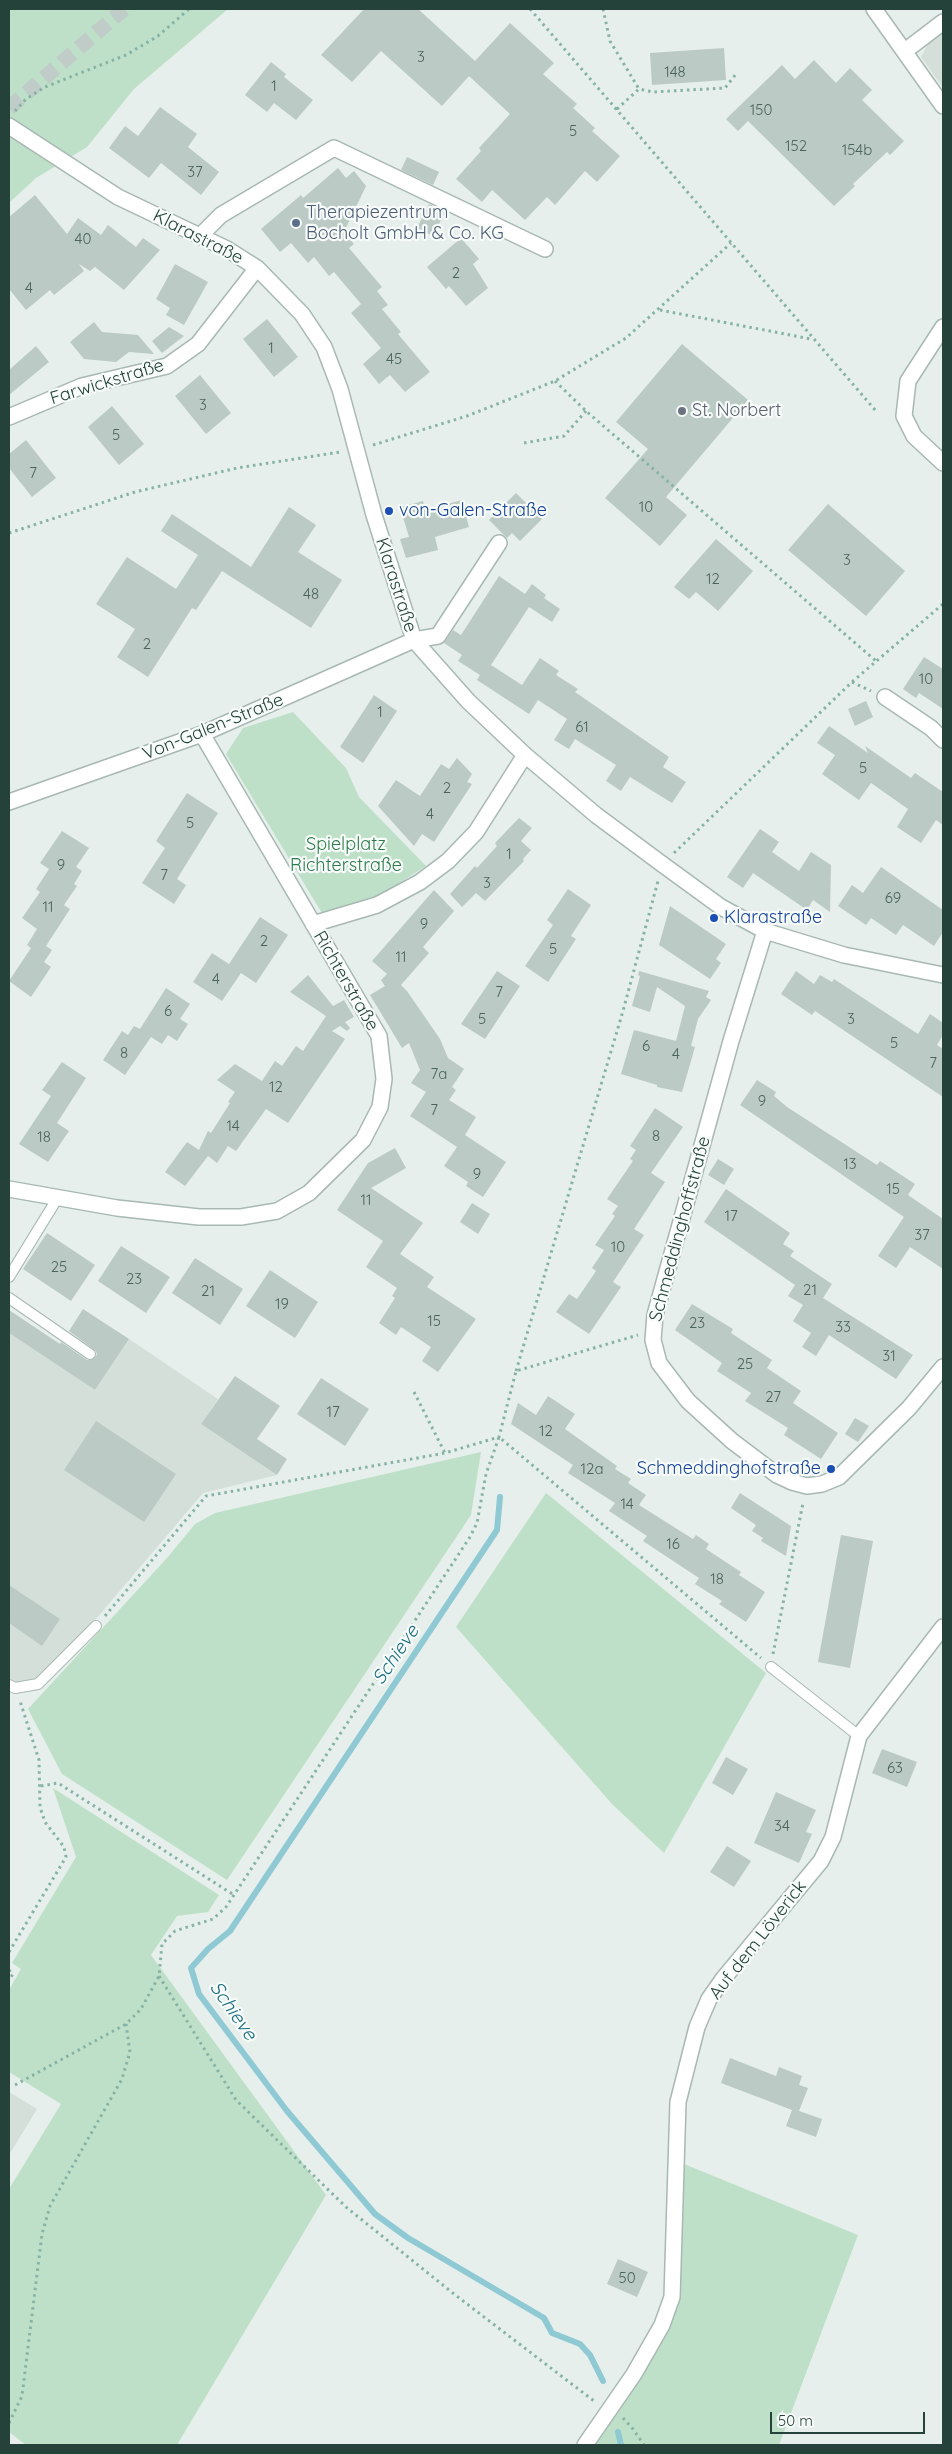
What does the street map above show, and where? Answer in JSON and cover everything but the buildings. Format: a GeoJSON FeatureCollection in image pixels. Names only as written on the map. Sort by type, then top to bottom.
{"type":"FeatureCollection","features":[{"type":"Feature","properties":{"kind":"street"},"geometry":{"type":"LineString","coordinates":[[874,9],[943,106]]}},
{"type":"Feature","properties":{"kind":"street"},"geometry":{"type":"LineString","coordinates":[[905,51],[943,22]]}},
{"type":"Feature","properties":{"kind":"street","name":"Klarastraße"},"geometry":{"type":"LineString","coordinates":[[12,119],[118,197],[227,249],[257,268],[302,314],[324,347],[340,389],[356,450],[414,640],[468,701],[525,755],[596,815],[662,864],[721,907],[765,931],[844,955],[943,975]]}},
{"type":"Feature","properties":{"kind":"street"},"geometry":{"type":"LineString","coordinates":[[200,236],[221,215],[334,148],[545,249]]}},
{"type":"Feature","properties":{"kind":"street","name":"Farwickstraße"},"geometry":{"type":"LineString","coordinates":[[9,417],[82,386],[168,366],[198,344],[257,268]]}},
{"type":"Feature","properties":{"kind":"street"},"geometry":{"type":"LineString","coordinates":[[943,327],[908,382],[904,416],[914,436],[943,463]]}},
{"type":"Feature","properties":{"kind":"street","name":"Von-Galen-Straße"},"geometry":{"type":"LineString","coordinates":[[9,802],[202,734],[414,640],[438,636],[499,543]]}},
{"type":"Feature","properties":{"kind":"street"},"geometry":{"type":"LineString","coordinates":[[885,697],[931,728],[943,740]]}},
{"type":"Feature","properties":{"kind":"street","name":"Richterstraße"},"geometry":{"type":"LineString","coordinates":[[9,1188],[57,1199],[199,1218],[241,1217],[277,1211],[309,1193],[363,1140],[380,1107],[384,1080],[379,1036],[202,734]]}},
{"type":"Feature","properties":{"kind":"street"},"geometry":{"type":"LineString","coordinates":[[313,924],[377,905],[420,882],[448,861],[476,832],[525,755]]}},
{"type":"Feature","properties":{"kind":"street","name":"Schmeddinghoffstraße"},"geometry":{"type":"LineString","coordinates":[[765,931],[721,1076],[652,1330],[654,1350],[659,1363],[688,1401],[732,1441],[777,1474],[792,1482],[806,1486]]}},
{"type":"Feature","properties":{"kind":"street"},"geometry":{"type":"LineString","coordinates":[[806,1486],[822,1484],[839,1477],[908,1408],[943,1367]]}},
{"type":"Feature","properties":{"kind":"street","name":"Auf dem Löverick"},"geometry":{"type":"LineString","coordinates":[[585,2445],[634,2374],[662,2325],[672,2297],[678,2102],[698,2027],[709,1999],[723,1979],[821,1861],[833,1837],[858,1736],[943,1627]]}},
{"type":"Feature","properties":{"kind":"lane"},"geometry":{"type":"LineString","coordinates":[[9,1277],[57,1199]]}},
{"type":"Feature","properties":{"kind":"lane"},"geometry":{"type":"LineString","coordinates":[[9,1298],[90,1354]]}},
{"type":"Feature","properties":{"kind":"lane"},"geometry":{"type":"LineString","coordinates":[[12,1687],[38,1684],[96,1626]]}},
{"type":"Feature","properties":{"kind":"lane"},"geometry":{"type":"LineString","coordinates":[[771,1667],[858,1736]]}},
{"type":"Feature","properties":{"kind":"path"},"geometry":{"type":"LineString","coordinates":[[12,119],[26,99],[45,87],[126,55],[158,36],[189,9]]}},
{"type":"Feature","properties":{"kind":"path"},"geometry":{"type":"LineString","coordinates":[[530,9],[812,339],[876,411]]}},
{"type":"Feature","properties":{"kind":"path"},"geometry":{"type":"LineString","coordinates":[[603,9],[610,41],[639,89],[653,92],[725,88],[736,74]]}},
{"type":"Feature","properties":{"kind":"path"},"geometry":{"type":"LineString","coordinates":[[617,109],[639,89]]}},
{"type":"Feature","properties":{"kind":"path"},"geometry":{"type":"LineString","coordinates":[[9,533],[136,492],[237,468],[356,450],[467,416],[555,381],[626,338],[731,243]]}},
{"type":"Feature","properties":{"kind":"path"},"geometry":{"type":"LineString","coordinates":[[659,310],[812,339]]}},
{"type":"Feature","properties":{"kind":"path"},"geometry":{"type":"LineString","coordinates":[[555,381],[586,411],[876,661]]}},
{"type":"Feature","properties":{"kind":"path"},"geometry":{"type":"LineString","coordinates":[[524,443],[564,436],[586,411]]}},
{"type":"Feature","properties":{"kind":"path"},"geometry":{"type":"LineString","coordinates":[[15,2085],[126,2024],[141,2009],[159,1976],[162,1944],[175,1931],[213,1919],[226,1907],[470,1537],[477,1523],[486,1474],[499,1438],[516,1371],[620,1020],[662,864],[876,661],[943,604]]}},
{"type":"Feature","properties":{"kind":"path"},"geometry":{"type":"LineString","coordinates":[[516,1371],[652,1330]]}},
{"type":"Feature","properties":{"kind":"path"},"geometry":{"type":"LineString","coordinates":[[414,1392],[445,1453]]}},
{"type":"Feature","properties":{"kind":"path"},"geometry":{"type":"LineString","coordinates":[[96,1626],[206,1496],[445,1453],[499,1438]]}},
{"type":"Feature","properties":{"kind":"path"},"geometry":{"type":"LineString","coordinates":[[499,1438],[771,1667],[806,1486]]}},
{"type":"Feature","properties":{"kind":"path"},"geometry":{"type":"LineString","coordinates":[[9,1952],[66,1857],[64,1847],[45,1822],[40,1807],[39,1760],[12,1687]]}},
{"type":"Feature","properties":{"kind":"path"},"geometry":{"type":"LineString","coordinates":[[40,1786],[58,1783],[234,1895]]}},
{"type":"Feature","properties":{"kind":"path"},"geometry":{"type":"LineString","coordinates":[[9,1970],[13,1974],[9,1980]]}},
{"type":"Feature","properties":{"kind":"path"},"geometry":{"type":"LineString","coordinates":[[159,1976],[236,2100],[346,2207],[454,2294],[602,2407],[611,2406],[634,2429],[644,2445]]}},
{"type":"Feature","properties":{"kind":"path"},"geometry":{"type":"LineString","coordinates":[[9,2423],[22,2396],[42,2234],[50,2206],[122,2079],[130,2052],[126,2024]]}},
{"type":"Feature","properties":{"kind":"shaded area"},"geometry":{"type":"Polygon","coordinates":[[[943,32],[943,88],[921,57],[928,44],[943,32]]]}},
{"type":"Feature","properties":{"kind":"shaded area"},"geometry":{"type":"Polygon","coordinates":[[[9,1333],[95,1390],[129,1339],[218,1399],[201,1424],[277,1475],[203,1493],[90,1626],[35,1681],[16,1685],[9,1682],[9,1333]]]}},
{"type":"Feature","properties":{"kind":"shaded area"},"geometry":{"type":"Polygon","coordinates":[[[9,2092],[37,2109],[9,2155],[9,2092]]]}},
{"type":"Feature","properties":{"kind":"green space"},"geometry":{"type":"Polygon","coordinates":[[[9,9],[228,9],[134,89],[87,147],[36,178],[9,203],[9,9]]]}},
{"type":"Feature","properties":{"kind":"green space","name":"Spielplatz Richterstraße"},"geometry":{"type":"Polygon","coordinates":[[[293,712],[346,768],[359,797],[426,866],[374,899],[323,915],[226,754],[243,728],[293,712]]]}},
{"type":"Feature","properties":{"kind":"green space"},"geometry":{"type":"Polygon","coordinates":[[[481,1452],[471,1515],[227,1880],[62,1774],[28,1709],[167,1558],[195,1524],[215,1513],[481,1452]]]}},
{"type":"Feature","properties":{"kind":"green space"},"geometry":{"type":"Polygon","coordinates":[[[546,1493],[766,1673],[664,1853],[612,1804],[456,1627],[546,1493]]]}},
{"type":"Feature","properties":{"kind":"green space"},"geometry":{"type":"Polygon","coordinates":[[[53,1788],[219,1895],[208,1912],[177,1916],[151,1955],[326,2195],[177,2445],[26,2445],[9,2432],[9,2189],[61,2104],[9,2072],[9,1990],[21,1969],[12,1963],[76,1857],[53,1788]]]}},
{"type":"Feature","properties":{"kind":"green space"},"geometry":{"type":"Polygon","coordinates":[[[684,2164],[858,2235],[779,2445],[594,2445],[656,2352],[677,2302],[684,2164]]]}},
{"type":"Feature","properties":{"kind":"waterway","name":"Schieve"},"geometry":{"type":"LineString","coordinates":[[500,1497],[497,1530],[230,1931],[208,1949],[191,1968],[199,1994],[287,2111],[375,2214],[408,2238],[544,2318],[552,2333],[580,2344],[590,2355],[603,2381]]}},
{"type":"Feature","properties":{"kind":"waterway","name":"Schieve"},"geometry":{"type":"LineString","coordinates":[[618,2432],[621,2445]]}},
{"type":"Feature","properties":{"kind":"tunnel"},"geometry":{"type":"LineString","coordinates":[[9,108],[124,9]]}},
{"type":"Feature","properties":{"kind":"place","name":"Therapiezentrum Bocholt GmbH & Co. KG"},"geometry":{"type":"Point","coordinates":[296,223]}},
{"type":"Feature","properties":{"kind":"place","name":"St. Norbert"},"geometry":{"type":"Point","coordinates":[682,411]}},
{"type":"Feature","properties":{"kind":"place","name":"von-Galen-Straße"},"geometry":{"type":"Point","coordinates":[389,511]}},
{"type":"Feature","properties":{"kind":"place","name":"Klarastraße"},"geometry":{"type":"Point","coordinates":[714,918]}},
{"type":"Feature","properties":{"kind":"place","name":"Schmeddinghofstraße"},"geometry":{"type":"Point","coordinates":[831,1469]}}]}
